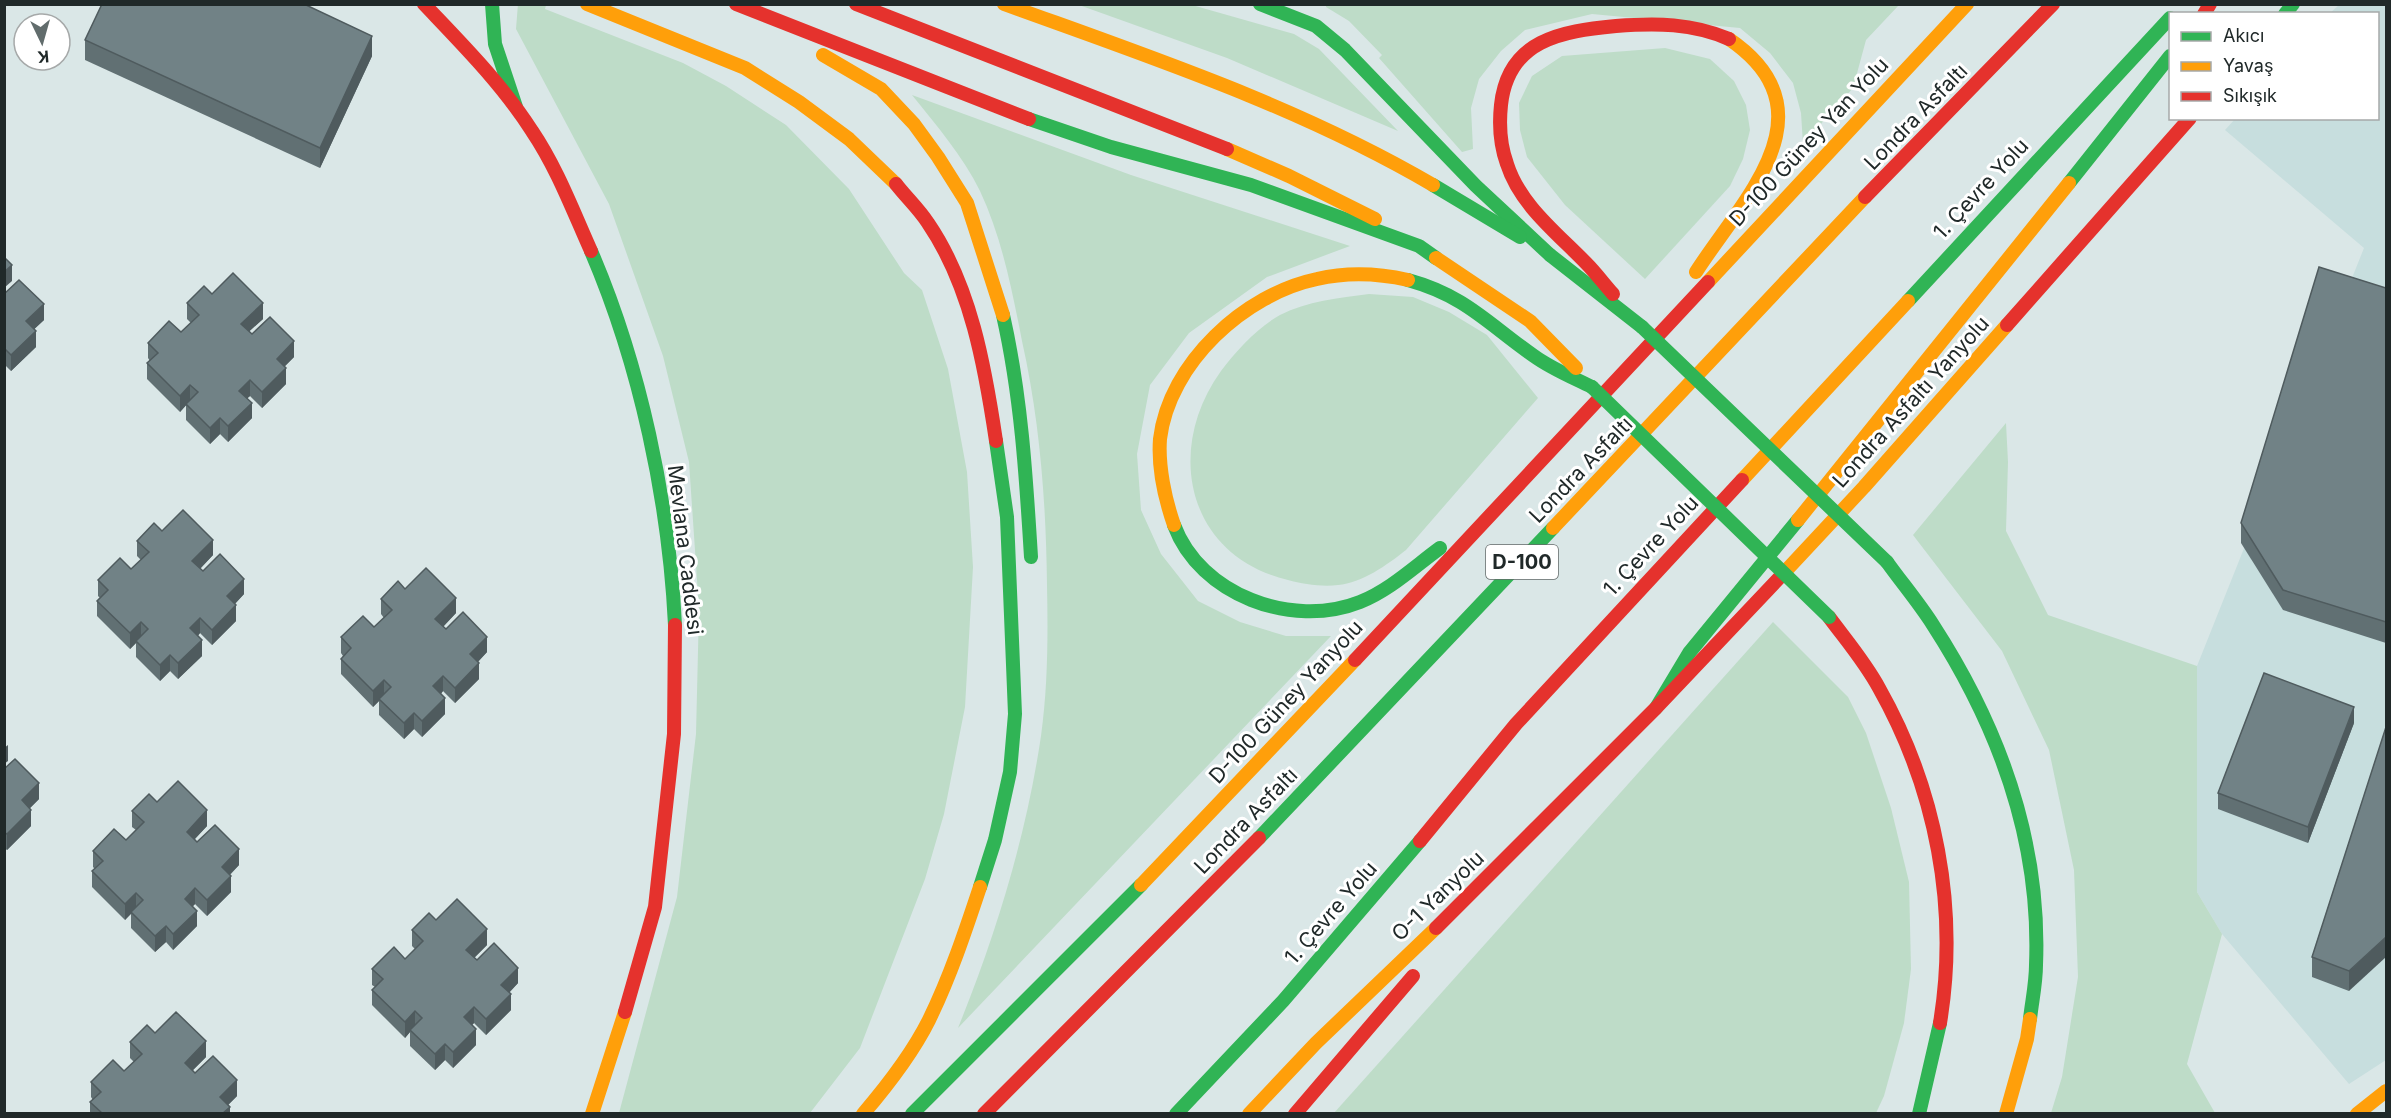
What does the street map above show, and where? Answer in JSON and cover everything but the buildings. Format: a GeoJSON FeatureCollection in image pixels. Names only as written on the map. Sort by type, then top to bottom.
{"type":"FeatureCollection","features":[{"type":"Feature","properties":{"kind":"main road","name":"Mevlana Caddesi"},"geometry":{"type":"LineString","coordinates":[[424,4],[476,59],[516,107],[534,133],[561,182],[601,274],[630,356],[653,460],[673,590],[676,653],[674,734],[655,907],[635,981],[592,1113]]}},
{"type":"Feature","properties":{"kind":"main road"},"geometry":{"type":"LineString","coordinates":[[492,4],[490,20],[495,46],[516,107]]}},
{"type":"Feature","properties":{"kind":"main road"},"geometry":{"type":"LineString","coordinates":[[587,4],[745,68],[799,102],[849,139],[890,177],[928,223],[950,264],[965,300],[989,393],[1007,517],[1015,714]]}},
{"type":"Feature","properties":{"kind":"main road"},"geometry":{"type":"LineString","coordinates":[[726,4],[816,51],[881,89],[914,124],[967,203],[999,299],[1014,365],[1026,470],[1032,575]]}},
{"type":"Feature","properties":{"kind":"main road"},"geometry":{"type":"LineString","coordinates":[[736,4],[1017,115],[1111,147],[1251,185],[1419,246]]}},
{"type":"Feature","properties":{"kind":"main road"},"geometry":{"type":"LineString","coordinates":[[856,4],[1159,121],[1290,176],[1359,210],[1419,246],[1530,321],[1558,347],[1592,387],[1829,617],[1858,654],[1886,700],[1920,779],[1935,836],[1945,900],[1947,961],[1939,1029],[1919,1113]]}},
{"type":"Feature","properties":{"kind":"main road"},"geometry":{"type":"LineString","coordinates":[[1004,4],[1181,68],[1322,126],[1400,165],[1550,255]]}},
{"type":"Feature","properties":{"kind":"main road"},"geometry":{"type":"LineString","coordinates":[[1260,4],[1316,26],[1345,50],[1476,186],[1550,255],[1642,327]]}},
{"type":"Feature","properties":{"kind":"main road","name":"D-100 Güney Yan Yolu"},"geometry":{"type":"LineString","coordinates":[[1683,309],[1967,4]]}},
{"type":"Feature","properties":{"kind":"main road","name":"Londra Asfaltı"},"geometry":{"type":"LineString","coordinates":[[984,1113],[1048,1052],[1283,814],[1910,151],[2053,4]]}},
{"type":"Feature","properties":{"kind":"main road","name":"Mevlana Caddesi"},"geometry":{"type":"LineString","coordinates":[[452,13],[476,59]]}},
{"type":"Feature","properties":{"kind":"main road","name":"1. Çevre Yolu"},"geometry":{"type":"LineString","coordinates":[[1176,1113],[1283,1001],[1394,872],[1516,724],[1813,401],[2169,20]]}},
{"type":"Feature","properties":{"kind":"main road"},"geometry":{"type":"LineString","coordinates":[[1683,309],[1693,278],[1708,250],[1759,183],[1769,163],[1776,137],[1777,109],[1771,85],[1753,59],[1727,38],[1698,27],[1659,24],[1591,28],[1541,42],[1517,60],[1505,83],[1500,133],[1506,165],[1526,200],[1588,265],[1642,327],[1887,562],[1929,617],[1964,675],[2012,781],[2033,872],[2037,922],[2036,978],[2031,1024],[2006,1113]]}},
{"type":"Feature","properties":{"kind":"main road"},"geometry":{"type":"LineString","coordinates":[[1656,708],[1689,653],[1725,606],[1838,473],[2169,57]]}},
{"type":"Feature","properties":{"kind":"main road","name":"Londra Asfaltı Yanyolu"},"geometry":{"type":"LineString","coordinates":[[1656,708],[1864,487],[2188,120]]}},
{"type":"Feature","properties":{"kind":"main road"},"geometry":{"type":"LineString","coordinates":[[1494,512],[1413,566],[1377,594],[1349,606],[1308,613],[1262,606],[1227,588],[1203,568],[1181,541],[1170,513],[1163,479],[1161,438],[1173,399],[1198,351],[1242,313],[1279,290],[1316,278],[1348,274],[1380,275],[1411,281],[1457,299],[1537,358],[1592,387]]}},
{"type":"Feature","properties":{"kind":"main road","name":"D-100 Güney Yanyolu"},"geometry":{"type":"LineString","coordinates":[[912,1113],[1156,870],[1683,309]]}},
{"type":"Feature","properties":{"kind":"main road"},"geometry":{"type":"LineString","coordinates":[[863,1113],[887,1086],[928,1022],[966,930],[995,840],[1010,772],[1015,714],[1026,657]]}},
{"type":"Feature","properties":{"kind":"main road","name":"O-1 Yanyolu"},"geometry":{"type":"LineString","coordinates":[[1249,1113],[1656,708]]}},
{"type":"Feature","properties":{"kind":"main road"},"geometry":{"type":"LineString","coordinates":[[1435,949],[1469,896]]}},
{"type":"Feature","properties":{"kind":"main road"},"geometry":{"type":"LineString","coordinates":[[1294,1113],[1421,966]]}},
{"type":"Feature","properties":{"kind":"main road"},"geometry":{"type":"LineString","coordinates":[[2357,1113],[2386,1091]]}},
{"type":"Feature","properties":{"kind":"shaded area"},"geometry":{"type":"Polygon","coordinates":[[[2339,5],[2386,5],[2386,1060],[2349,1084],[2222,934],[2197,892],[2197,666],[2364,248],[2225,130],[2234,120],[2379,120],[2379,12],[2331,12],[2339,5]]]}},
{"type":"Feature","properties":{"kind":"green space"},"geometry":{"type":"Polygon","coordinates":[[[518,4],[546,5],[545,9],[683,63],[726,86],[786,125],[849,189],[904,273],[922,290],[948,369],[967,472],[973,567],[965,707],[944,814],[925,879],[860,1048],[810,1113],[619,1113],[677,897],[696,734],[699,609],[689,462],[663,356],[609,204],[516,29],[518,4]]]}},
{"type":"Feature","properties":{"kind":"green space"},"geometry":{"type":"Polygon","coordinates":[[[1079,5],[1192,5],[1294,34],[1319,49],[1398,131],[1227,58],[1079,5]]]}},
{"type":"Feature","properties":{"kind":"green space"},"geometry":{"type":"Polygon","coordinates":[[[1326,5],[1899,5],[1866,40],[1853,88],[1803,144],[1801,113],[1793,83],[1770,53],[1740,28],[1592,14],[1525,30],[1501,51],[1479,79],[1471,108],[1473,149],[1462,152],[1379,58],[1382,55],[1349,21],[1326,5]]]}},
{"type":"Feature","properties":{"kind":"green space"},"geometry":{"type":"Polygon","coordinates":[[[1665,48],[1710,59],[1734,81],[1746,105],[1750,130],[1743,159],[1730,186],[1645,279],[1565,205],[1527,157],[1520,130],[1519,103],[1532,76],[1562,56],[1665,48]]]}},
{"type":"Feature","properties":{"kind":"green space"},"geometry":{"type":"Polygon","coordinates":[[[912,95],[1131,175],[1350,246],[1267,277],[1189,333],[1150,385],[1137,454],[1141,510],[1161,554],[1198,601],[1240,622],[1286,636],[1331,636],[958,1028],[985,957],[1008,885],[1035,774],[1046,679],[1045,523],[1041,462],[1033,402],[1006,264],[988,209],[966,165],[912,95]]]}},
{"type":"Feature","properties":{"kind":"green space"},"geometry":{"type":"Polygon","coordinates":[[[1369,294],[1413,297],[1449,312],[1487,335],[1538,398],[1406,550],[1391,562],[1347,584],[1332,586],[1288,580],[1254,567],[1227,548],[1207,524],[1195,496],[1191,466],[1193,434],[1203,402],[1221,371],[1263,326],[1280,315],[1301,306],[1369,294]]]}},
{"type":"Feature","properties":{"kind":"green space"},"geometry":{"type":"Polygon","coordinates":[[[2006,423],[2008,462],[2006,531],[2048,615],[2197,666],[2197,892],[2222,934],[2187,1064],[2215,1113],[2051,1113],[2062,1077],[2078,977],[2074,870],[2049,750],[2002,651],[1913,535],[2006,423]]]}},
{"type":"Feature","properties":{"kind":"green space"},"geometry":{"type":"Polygon","coordinates":[[[1773,622],[1848,697],[1866,733],[1891,808],[1909,882],[1911,969],[1904,1023],[1884,1096],[1876,1113],[1334,1113],[1773,622]]]}},
{"type":"Feature","properties":{"kind":"traffic: fast"},"geometry":{"type":"LineString","coordinates":[[492,4],[495,44],[516,107]]}},
{"type":"Feature","properties":{"kind":"traffic: fast"},"geometry":{"type":"LineString","coordinates":[[1260,4],[1316,26],[1345,50],[1476,186],[1550,255]]}},
{"type":"Feature","properties":{"kind":"traffic: fast"},"geometry":{"type":"LineString","coordinates":[[2287,12],[2293,4]]}},
{"type":"Feature","properties":{"kind":"traffic: fast"},"geometry":{"type":"LineString","coordinates":[[1908,301],[2169,19]]}},
{"type":"Feature","properties":{"kind":"traffic: fast"},"geometry":{"type":"LineString","coordinates":[[2069,183],[2169,57]]}},
{"type":"Feature","properties":{"kind":"traffic: fast"},"geometry":{"type":"LineString","coordinates":[[1029,119],[1111,147],[1251,185],[1419,246],[1436,258]]}},
{"type":"Feature","properties":{"kind":"traffic: fast"},"geometry":{"type":"LineString","coordinates":[[1433,185],[1520,237]]}},
{"type":"Feature","properties":{"kind":"traffic: fast"},"geometry":{"type":"LineString","coordinates":[[591,251],[624,340],[649,434],[666,530],[675,625]]}},
{"type":"Feature","properties":{"kind":"traffic: fast"},"geometry":{"type":"LineString","coordinates":[[1550,255],[1642,327]]}},
{"type":"Feature","properties":{"kind":"traffic: fast"},"geometry":{"type":"LineString","coordinates":[[1408,280],[1446,294],[1476,312],[1541,361],[1592,387]]}},
{"type":"Feature","properties":{"kind":"traffic: fast"},"geometry":{"type":"LineString","coordinates":[[1003,315],[1014,375],[1025,465],[1031,557]]}},
{"type":"Feature","properties":{"kind":"traffic: fast"},"geometry":{"type":"LineString","coordinates":[[1642,327],[1887,562]]}},
{"type":"Feature","properties":{"kind":"traffic: fast"},"geometry":{"type":"LineString","coordinates":[[1592,387],[1829,617]]}},
{"type":"Feature","properties":{"kind":"traffic: fast"},"geometry":{"type":"LineString","coordinates":[[980,887],[995,840],[1010,772],[1015,714],[1007,517],[996,441]]}},
{"type":"Feature","properties":{"kind":"traffic: fast"},"geometry":{"type":"LineString","coordinates":[[1656,708],[1689,653],[1798,520]]}},
{"type":"Feature","properties":{"kind":"traffic: fast"},"geometry":{"type":"LineString","coordinates":[[1174,525],[1187,550],[1204,570],[1226,587],[1251,600],[1278,608],[1306,611],[1334,609],[1371,597],[1392,585],[1440,548]]}},
{"type":"Feature","properties":{"kind":"traffic: fast"},"geometry":{"type":"LineString","coordinates":[[1259,838],[1553,528]]}},
{"type":"Feature","properties":{"kind":"traffic: fast"},"geometry":{"type":"LineString","coordinates":[[1887,562],[1928,617],[1957,664],[1978,704],[2011,787],[2023,830],[2036,919],[2036,972],[2030,1019]]}},
{"type":"Feature","properties":{"kind":"traffic: fast"},"geometry":{"type":"LineString","coordinates":[[1176,1114],[1283,1001],[1420,841]]}},
{"type":"Feature","properties":{"kind":"traffic: fast"},"geometry":{"type":"LineString","coordinates":[[912,1114],[1141,885]]}},
{"type":"Feature","properties":{"kind":"traffic: fast"},"geometry":{"type":"LineString","coordinates":[[1919,1114],[1940,1023]]}},
{"type":"Feature","properties":{"kind":"traffic: slow"},"geometry":{"type":"LineString","coordinates":[[587,4],[745,68],[799,102],[849,139],[896,184]]}},
{"type":"Feature","properties":{"kind":"traffic: slow"},"geometry":{"type":"LineString","coordinates":[[1004,4],[1168,64],[1276,107],[1330,131],[1433,185]]}},
{"type":"Feature","properties":{"kind":"traffic: slow"},"geometry":{"type":"LineString","coordinates":[[1708,282],[1967,4]]}},
{"type":"Feature","properties":{"kind":"traffic: slow"},"geometry":{"type":"LineString","coordinates":[[1696,272],[1755,186],[1770,156],[1778,126],[1775,96],[1760,67],[1729,39]]}},
{"type":"Feature","properties":{"kind":"traffic: slow"},"geometry":{"type":"LineString","coordinates":[[823,55],[881,89],[914,124],[938,157],[967,203],[1003,315]]}},
{"type":"Feature","properties":{"kind":"traffic: slow"},"geometry":{"type":"LineString","coordinates":[[1227,149],[1289,176],[1375,219]]}},
{"type":"Feature","properties":{"kind":"traffic: slow"},"geometry":{"type":"LineString","coordinates":[[1798,520],[2069,183]]}},
{"type":"Feature","properties":{"kind":"traffic: slow"},"geometry":{"type":"LineString","coordinates":[[1553,528],[1865,197]]}},
{"type":"Feature","properties":{"kind":"traffic: slow"},"geometry":{"type":"LineString","coordinates":[[1436,258],[1530,321],[1576,368]]}},
{"type":"Feature","properties":{"kind":"traffic: slow"},"geometry":{"type":"LineString","coordinates":[[1174,525],[1160,460],[1160,439],[1166,411],[1178,384],[1215,336],[1238,316],[1263,300],[1290,287],[1317,279],[1362,274],[1408,280]]}},
{"type":"Feature","properties":{"kind":"traffic: slow"},"geometry":{"type":"LineString","coordinates":[[1742,480],[1908,301]]}},
{"type":"Feature","properties":{"kind":"traffic: slow"},"geometry":{"type":"LineString","coordinates":[[1781,576],[1864,487],[2007,325]]}},
{"type":"Feature","properties":{"kind":"traffic: slow"},"geometry":{"type":"LineString","coordinates":[[1141,885],[1355,660]]}},
{"type":"Feature","properties":{"kind":"traffic: slow"},"geometry":{"type":"LineString","coordinates":[[863,1114],[899,1069],[929,1020],[963,938],[980,887]]}},
{"type":"Feature","properties":{"kind":"traffic: slow"},"geometry":{"type":"LineString","coordinates":[[1249,1114],[1316,1043],[1436,928]]}},
{"type":"Feature","properties":{"kind":"traffic: slow"},"geometry":{"type":"LineString","coordinates":[[592,1114],[625,1012]]}},
{"type":"Feature","properties":{"kind":"traffic: slow"},"geometry":{"type":"LineString","coordinates":[[2006,1114],[2027,1039],[2030,1019]]}},
{"type":"Feature","properties":{"kind":"traffic: slow"},"geometry":{"type":"LineString","coordinates":[[2357,1114],[2386,1091]]}},
{"type":"Feature","properties":{"kind":"traffic: jam"},"geometry":{"type":"LineString","coordinates":[[424,4],[508,97],[541,145],[591,251]]}},
{"type":"Feature","properties":{"kind":"traffic: jam"},"geometry":{"type":"LineString","coordinates":[[736,4],[1029,119]]}},
{"type":"Feature","properties":{"kind":"traffic: jam"},"geometry":{"type":"LineString","coordinates":[[856,4],[1227,149]]}},
{"type":"Feature","properties":{"kind":"traffic: jam"},"geometry":{"type":"LineString","coordinates":[[1865,197],[2053,4]]}},
{"type":"Feature","properties":{"kind":"traffic: jam"},"geometry":{"type":"LineString","coordinates":[[2205,12],[2210,4]]}},
{"type":"Feature","properties":{"kind":"traffic: jam"},"geometry":{"type":"LineString","coordinates":[[1613,294],[1590,267],[1540,218],[1513,179],[1505,157],[1501,134],[1501,105],[1506,83],[1514,66],[1526,53],[1540,43],[1576,31],[1616,26],[1660,25],[1688,27],[1729,39]]}},
{"type":"Feature","properties":{"kind":"traffic: jam"},"geometry":{"type":"LineString","coordinates":[[2007,325],[2188,120]]}},
{"type":"Feature","properties":{"kind":"traffic: jam"},"geometry":{"type":"LineString","coordinates":[[896,184],[921,213],[943,247],[966,300],[981,356],[996,441]]}},
{"type":"Feature","properties":{"kind":"traffic: jam"},"geometry":{"type":"LineString","coordinates":[[1355,660],[1708,282]]}},
{"type":"Feature","properties":{"kind":"traffic: jam"},"geometry":{"type":"LineString","coordinates":[[1420,841],[1516,724],[1742,480]]}},
{"type":"Feature","properties":{"kind":"traffic: jam"},"geometry":{"type":"LineString","coordinates":[[1436,928],[1656,708],[1781,576]]}},
{"type":"Feature","properties":{"kind":"traffic: jam"},"geometry":{"type":"LineString","coordinates":[[1829,617],[1874,678],[1899,727],[1928,808],[1938,850],[1944,893],[1945,980],[1940,1023]]}},
{"type":"Feature","properties":{"kind":"traffic: jam"},"geometry":{"type":"LineString","coordinates":[[625,1012],[655,907],[674,734],[675,625]]}},
{"type":"Feature","properties":{"kind":"traffic: jam"},"geometry":{"type":"LineString","coordinates":[[984,1114],[1259,838]]}},
{"type":"Feature","properties":{"kind":"traffic: jam"},"geometry":{"type":"LineString","coordinates":[[1295,1114],[1413,976]]}}]}
